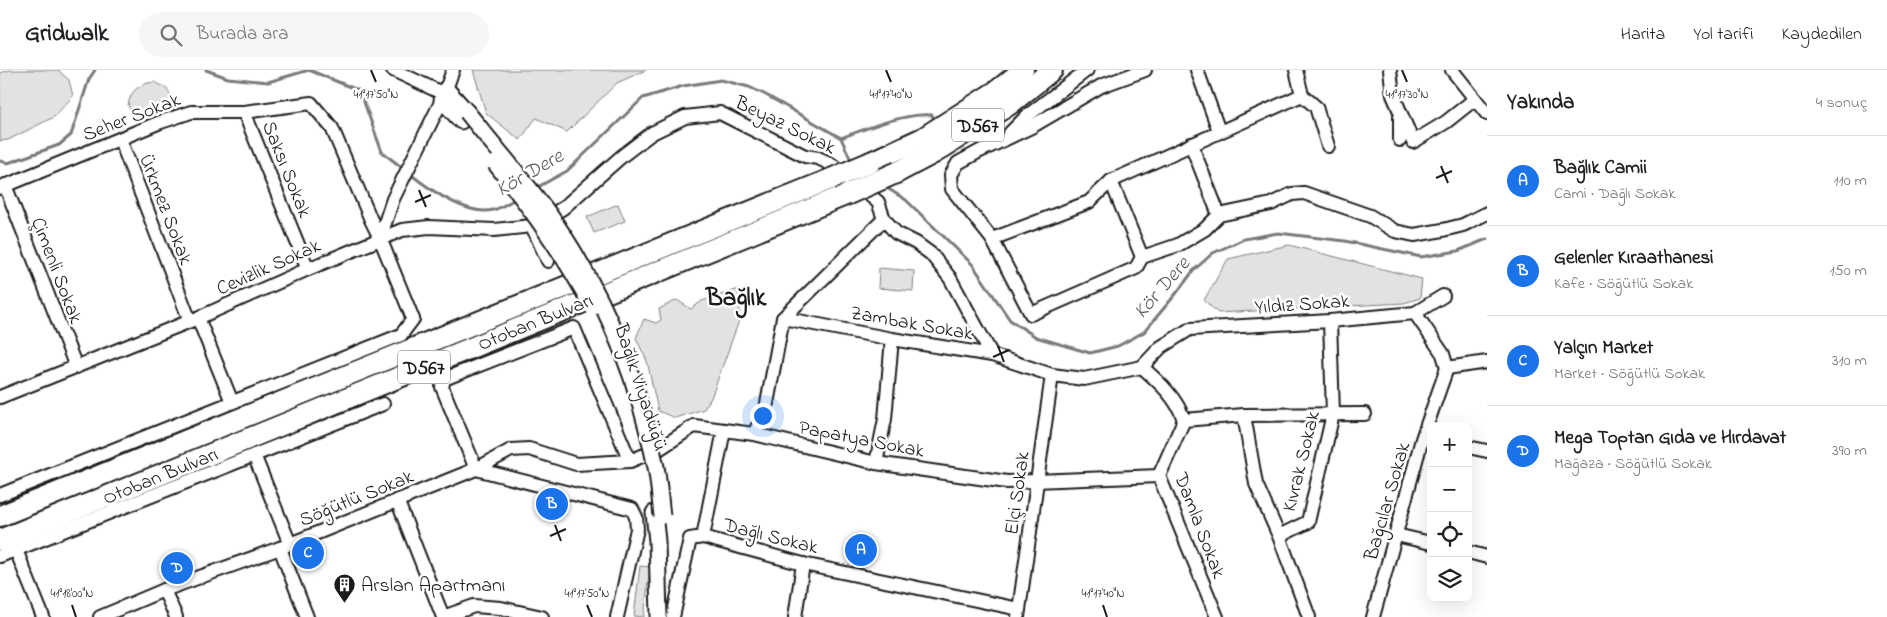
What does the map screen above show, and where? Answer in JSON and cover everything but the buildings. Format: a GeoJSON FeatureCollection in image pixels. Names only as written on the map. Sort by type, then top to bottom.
{"type":"FeatureCollection","features":[{"type":"Feature","properties":{"kind":"highway","name":"Otoban Bulvarı"},"geometry":{"type":"LineString","coordinates":[[0,516],[871,162],[923,138],[998,90],[1023,70]]}},
{"type":"Feature","properties":{"kind":"highway","name":"Otoban Bulvarı"},"geometry":{"type":"LineString","coordinates":[[8,545],[898,172],[934,152],[1010,104],[1052,70]]}},
{"type":"Feature","properties":{"kind":"street"},"geometry":{"type":"LineString","coordinates":[[393,70],[444,94]]}},
{"type":"Feature","properties":{"kind":"street"},"geometry":{"type":"LineString","coordinates":[[0,494],[402,335],[413,319],[380,238],[393,199],[444,94],[453,70]]}},
{"type":"Feature","properties":{"kind":"street"},"geometry":{"type":"LineString","coordinates":[[1003,140],[1027,116],[1087,70]]}},
{"type":"Feature","properties":{"kind":"street"},"geometry":{"type":"LineString","coordinates":[[1145,70],[1101,86],[1031,127],[958,163],[951,175],[952,189],[992,239],[1031,314],[1136,268],[1142,257],[1178,245],[1205,229],[1218,215],[1271,204],[1292,194],[1304,193],[1370,216],[1395,231],[1414,235],[1463,225],[1487,213]]}},
{"type":"Feature","properties":{"kind":"street"},"geometry":{"type":"LineString","coordinates":[[1197,70],[1218,131]]}},
{"type":"Feature","properties":{"kind":"street"},"geometry":{"type":"LineString","coordinates":[[1296,70],[1302,94],[1316,107],[1328,146]]}},
{"type":"Feature","properties":{"kind":"street"},"geometry":{"type":"LineString","coordinates":[[1390,70],[1393,96],[1413,142],[1446,122],[1475,98]]}},
{"type":"Feature","properties":{"kind":"street"},"geometry":{"type":"LineString","coordinates":[[1452,70],[1487,114]]}},
{"type":"Feature","properties":{"kind":"street","name":"Bağlık Viyadüğü"},"geometry":{"type":"LineString","coordinates":[[444,94],[546,209],[591,282],[620,342],[642,406],[656,469],[658,617]]}},
{"type":"Feature","properties":{"kind":"street"},"geometry":{"type":"LineString","coordinates":[[992,239],[1089,202],[1112,181],[1302,94]]}},
{"type":"Feature","properties":{"kind":"street","name":"Seher Sokak"},"geometry":{"type":"LineString","coordinates":[[2,187],[158,123],[191,112],[244,112],[312,103],[332,128],[380,238]]}},
{"type":"Feature","properties":{"kind":"street","name":"Saksı Sokak"},"geometry":{"type":"LineString","coordinates":[[244,112],[308,269]]}},
{"type":"Feature","properties":{"kind":"street","name":"Beyaz Sokak"},"geometry":{"type":"LineString","coordinates":[[532,226],[563,208],[622,156],[652,133],[685,117],[720,113],[805,156],[818,158],[831,164],[878,202],[884,219],[896,233],[916,243],[930,254],[950,278],[992,355]]}},
{"type":"Feature","properties":{"kind":"street"},"geometry":{"type":"LineString","coordinates":[[1400,113],[1400,140]]}},
{"type":"Feature","properties":{"kind":"street","name":"Ürkmez Sokak"},"geometry":{"type":"LineString","coordinates":[[120,139],[194,320],[232,402]]}},
{"type":"Feature","properties":{"kind":"street"},"geometry":{"type":"LineString","coordinates":[[1191,144],[1218,215]]}},
{"type":"Feature","properties":{"kind":"street"},"geometry":{"type":"LineString","coordinates":[[1112,181],[1142,257]]}},
{"type":"Feature","properties":{"kind":"street","name":"Çimenli Sokak"},"geometry":{"type":"LineString","coordinates":[[2,187],[76,367]]}},
{"type":"Feature","properties":{"kind":"street"},"geometry":{"type":"LineString","coordinates":[[754,434],[766,409],[783,318],[884,219]]}},
{"type":"Feature","properties":{"kind":"street"},"geometry":{"type":"LineString","coordinates":[[532,226],[548,261]]}},
{"type":"Feature","properties":{"kind":"street","name":"Cevizlik Sokak"},"geometry":{"type":"LineString","coordinates":[[0,396],[194,320],[308,269],[402,230],[429,227],[494,230],[532,226]]}},
{"type":"Feature","properties":{"kind":"street"},"geometry":{"type":"LineString","coordinates":[[1443,296],[1415,313],[1443,354],[1447,368],[1487,362]]}},
{"type":"Feature","properties":{"kind":"street","name":"Yıldız Sokak"},"geometry":{"type":"LineString","coordinates":[[1142,367],[1160,347],[1190,329],[1330,321],[1415,313]]}},
{"type":"Feature","properties":{"kind":"street","name":"Zambak Sokak"},"geometry":{"type":"LineString","coordinates":[[783,318],[892,339],[992,355],[1052,375],[1084,379],[1142,367]]}},
{"type":"Feature","properties":{"kind":"street","name":"Kıvrak Sokak"},"geometry":{"type":"LineString","coordinates":[[1279,536],[1308,522],[1332,414],[1330,321]]}},
{"type":"Feature","properties":{"kind":"street"},"geometry":{"type":"LineString","coordinates":[[617,617],[637,529],[636,517],[632,509],[476,469],[442,387],[444,379],[574,328],[630,461]]}},
{"type":"Feature","properties":{"kind":"street"},"geometry":{"type":"LineString","coordinates":[[876,463],[885,419],[892,339]]}},
{"type":"Feature","properties":{"kind":"street"},"geometry":{"type":"LineString","coordinates":[[1142,367],[1180,407],[1184,420],[1244,415],[1365,414]]}},
{"type":"Feature","properties":{"kind":"street","name":"Bağcılar Sokak"},"geometry":{"type":"LineString","coordinates":[[1432,422],[1447,368]]}},
{"type":"Feature","properties":{"kind":"street","name":"Elçi Sokak"},"geometry":{"type":"LineString","coordinates":[[1019,613],[1052,375]]}},
{"type":"Feature","properties":{"kind":"street"},"geometry":{"type":"LineString","coordinates":[[0,556],[8,545],[254,455],[382,404]]}},
{"type":"Feature","properties":{"kind":"street"},"geometry":{"type":"LineString","coordinates":[[1244,415],[1256,484],[1279,536],[1309,617]]}},
{"type":"Feature","properties":{"kind":"street","name":"Damla Sokak"},"geometry":{"type":"LineString","coordinates":[[1184,420],[1159,476],[1217,617]]}},
{"type":"Feature","properties":{"kind":"street","name":"Papatya Sokak"},"geometry":{"type":"LineString","coordinates":[[511,450],[529,449],[576,464],[630,461],[659,449],[694,426],[754,434],[876,463],[1007,482],[1159,476]]}},
{"type":"Feature","properties":{"kind":"street"},"geometry":{"type":"LineString","coordinates":[[673,617],[724,430]]}},
{"type":"Feature","properties":{"kind":"street","name":"Bağcılar Sokak"},"geometry":{"type":"LineString","coordinates":[[1373,617],[1396,535],[1427,440]]}},
{"type":"Feature","properties":{"kind":"street"},"geometry":{"type":"LineString","coordinates":[[1472,449],[1487,451]]}},
{"type":"Feature","properties":{"kind":"street","name":"Söğütlü Sokak"},"geometry":{"type":"LineString","coordinates":[[100,617],[164,590],[285,546],[476,469],[511,450]]}},
{"type":"Feature","properties":{"kind":"street"},"geometry":{"type":"LineString","coordinates":[[254,455],[307,617]]}},
{"type":"Feature","properties":{"kind":"street"},"geometry":{"type":"LineString","coordinates":[[397,500],[443,617],[474,606],[501,608],[542,617]]}},
{"type":"Feature","properties":{"kind":"street","name":"Bağlık Viyadüğü"},"geometry":{"type":"LineString","coordinates":[[658,515],[666,574],[664,617]]}},
{"type":"Feature","properties":{"kind":"street"},"geometry":{"type":"LineString","coordinates":[[1396,535],[1427,542]]}},
{"type":"Feature","properties":{"kind":"street","name":"Dağlı Sokak"},"geometry":{"type":"LineString","coordinates":[[696,538],[1019,613]]}},
{"type":"Feature","properties":{"kind":"street"},"geometry":{"type":"LineString","coordinates":[[8,545],[43,617]]}},
{"type":"Feature","properties":{"kind":"street"},"geometry":{"type":"LineString","coordinates":[[1472,553],[1487,557]]}},
{"type":"Feature","properties":{"kind":"street"},"geometry":{"type":"LineString","coordinates":[[795,617],[803,564]]}},
{"type":"Feature","properties":{"kind":"street"},"geometry":{"type":"LineString","coordinates":[[164,590],[176,617]]}},
{"type":"Feature","properties":{"kind":"shaded area"},"geometry":{"type":"Polygon","coordinates":[[[9,70],[59,70],[69,80],[73,96],[54,117],[8,140],[0,141],[0,73],[9,70]]]}},
{"type":"Feature","properties":{"kind":"shaded area"},"geometry":{"type":"Polygon","coordinates":[[[473,70],[646,70],[617,83],[567,132],[536,118],[520,140],[486,113],[473,70]]]}},
{"type":"Feature","properties":{"kind":"shaded area"},"geometry":{"type":"Polygon","coordinates":[[[154,82],[167,88],[172,99],[132,114],[128,105],[131,95],[140,86],[154,82]]]}},
{"type":"Feature","properties":{"kind":"shaded area"},"geometry":{"type":"Polygon","coordinates":[[[618,204],[625,221],[594,233],[587,217],[618,204]]]}},
{"type":"Feature","properties":{"kind":"shaded area"},"geometry":{"type":"Polygon","coordinates":[[[1289,245],[1422,279],[1420,298],[1404,303],[1218,313],[1204,300],[1228,259],[1289,245]]]}},
{"type":"Feature","properties":{"kind":"shaded area"},"geometry":{"type":"Polygon","coordinates":[[[879,268],[914,271],[913,291],[878,288],[879,268]]]}},
{"type":"Feature","properties":{"kind":"shaded area"},"geometry":{"type":"Polygon","coordinates":[[[739,289],[740,318],[711,398],[704,409],[675,418],[658,411],[647,361],[636,338],[644,319],[656,323],[661,320],[659,309],[677,300],[691,309],[702,301],[739,289]]]}},
{"type":"Feature","properties":{"kind":"shaded area"},"geometry":{"type":"Polygon","coordinates":[[[640,566],[650,567],[644,617],[634,616],[640,566]]]}},
{"type":"Feature","properties":{"kind":"waterway","name":"Kör Dere"},"geometry":{"type":"LineString","coordinates":[[0,161],[8,163],[59,145],[71,135],[89,79],[95,70]]}},
{"type":"Feature","properties":{"kind":"waterway","name":"Kör Dere"},"geometry":{"type":"LineString","coordinates":[[206,70],[228,78],[268,82],[309,70],[360,91],[382,152],[404,169]]}},
{"type":"Feature","properties":{"kind":"waterway","name":"Kör Dere"},"geometry":{"type":"LineString","coordinates":[[536,188],[567,171],[643,98],[683,86],[721,80],[749,87],[766,95],[841,138],[850,158]]}},
{"type":"Feature","properties":{"kind":"waterway"},"geometry":{"type":"LineString","coordinates":[[841,138],[873,126],[910,116],[932,115],[933,117]]}},
{"type":"Feature","properties":{"kind":"waterway","name":"Kör Dere"},"geometry":{"type":"LineString","coordinates":[[409,173],[449,200],[472,209],[493,210],[517,198]]}},
{"type":"Feature","properties":{"kind":"waterway","name":"Kör Dere"},"geometry":{"type":"LineString","coordinates":[[887,188],[906,200],[972,264],[1010,320],[1036,337],[1090,353],[1118,346],[1144,332],[1194,270],[1213,253],[1244,239],[1278,233],[1345,241],[1421,257],[1458,251],[1487,239]]}},
{"type":"Feature","properties":{"kind":"place","name":"Gelenler Kıraathanesi"},"geometry":{"type":"Point","coordinates":[552,504]}},
{"type":"Feature","properties":{"kind":"place","name":"Bağlık Camii"},"geometry":{"type":"Point","coordinates":[861,550]}},
{"type":"Feature","properties":{"kind":"place","name":"Yalçın Market"},"geometry":{"type":"Point","coordinates":[308,553]}},
{"type":"Feature","properties":{"kind":"place","name":"Mega Toptan Gıda ve Hırdavat"},"geometry":{"type":"Point","coordinates":[177,568]}},
{"type":"Feature","properties":{"kind":"place","name":"Arslan Apartmanı"},"geometry":{"type":"Point","coordinates":[345,603]}},
{"type":"Feature","properties":{"kind":"district","name":"Bağlık"},"geometry":{"type":"Point","coordinates":[736,296]}}]}
